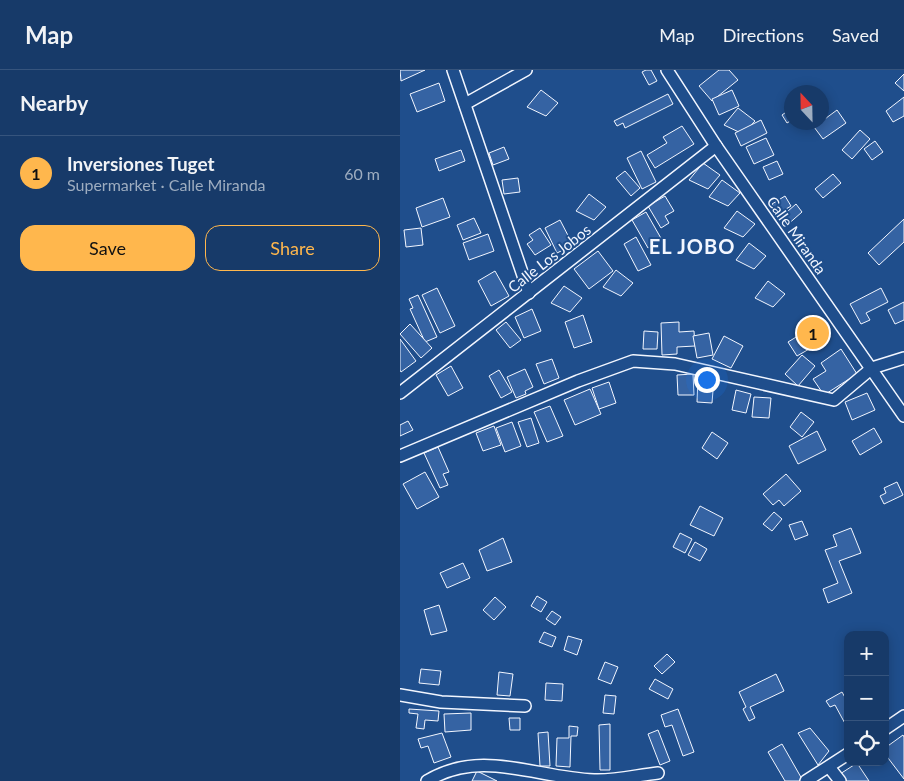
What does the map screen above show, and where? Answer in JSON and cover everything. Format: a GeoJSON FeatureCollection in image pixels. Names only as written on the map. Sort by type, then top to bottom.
{"type":"FeatureCollection","features":[{"type":"Feature","properties":{"kind":"street"},"geometry":{"type":"LineString","coordinates":[[453,70],[529,293]]}},
{"type":"Feature","properties":{"kind":"street"},"geometry":{"type":"LineString","coordinates":[[465,104],[526,70]]}},
{"type":"Feature","properties":{"kind":"street","name":"Calle Miranda"},"geometry":{"type":"LineString","coordinates":[[667,70],[716,146],[904,416]]}},
{"type":"Feature","properties":{"kind":"street","name":"Calle Los Jobos"},"geometry":{"type":"LineString","coordinates":[[400,393],[716,146]]}},
{"type":"Feature","properties":{"kind":"street"},"geometry":{"type":"LineString","coordinates":[[400,456],[578,381],[633,361],[675,364],[834,400],[872,368],[904,358]]}},
{"type":"Feature","properties":{"kind":"street"},"geometry":{"type":"LineString","coordinates":[[400,694],[442,702],[525,706]]}},
{"type":"Feature","properties":{"kind":"street"},"geometry":{"type":"LineString","coordinates":[[889,726],[904,716]]}},
{"type":"Feature","properties":{"kind":"street"},"geometry":{"type":"LineString","coordinates":[[806,781],[844,757]]}},
{"type":"Feature","properties":{"kind":"street"},"geometry":{"type":"LineString","coordinates":[[427,781],[435,776],[482,764],[594,780],[658,773]]}},
{"type":"Feature","properties":{"kind":"street"},"geometry":{"type":"LineString","coordinates":[[829,767],[840,781]]}},
{"type":"Feature","properties":{"kind":"building"},"geometry":{"type":"Polygon","coordinates":[[[400,70],[425,70],[401,81],[400,70]]]}},
{"type":"Feature","properties":{"kind":"building"},"geometry":{"type":"Polygon","coordinates":[[[651,70],[657,81],[649,85],[642,72],[651,70]]]}},
{"type":"Feature","properties":{"kind":"building"},"geometry":{"type":"Polygon","coordinates":[[[719,70],[729,70],[738,80],[712,101],[699,86],[719,70]]]}},
{"type":"Feature","properties":{"kind":"building"},"geometry":{"type":"Polygon","coordinates":[[[904,74],[904,91],[895,83],[904,74]]]}},
{"type":"Feature","properties":{"kind":"building"},"geometry":{"type":"Polygon","coordinates":[[[439,83],[445,101],[417,112],[410,94],[439,83]]]}},
{"type":"Feature","properties":{"kind":"building"},"geometry":{"type":"Polygon","coordinates":[[[541,90],[558,103],[546,116],[527,107],[541,90]]]}},
{"type":"Feature","properties":{"kind":"building"},"geometry":{"type":"Polygon","coordinates":[[[732,90],[739,106],[719,115],[712,99],[732,90]]]}},
{"type":"Feature","properties":{"kind":"building"},"geometry":{"type":"Polygon","coordinates":[[[668,94],[673,104],[625,128],[623,123],[617,126],[614,121],[668,94]]]}},
{"type":"Feature","properties":{"kind":"building"},"geometry":{"type":"Polygon","coordinates":[[[904,97],[904,116],[893,122],[886,111],[904,97]]]}},
{"type":"Feature","properties":{"kind":"building"},"geometry":{"type":"Polygon","coordinates":[[[738,108],[755,121],[743,134],[724,125],[738,108]]]}},
{"type":"Feature","properties":{"kind":"building"},"geometry":{"type":"Polygon","coordinates":[[[837,110],[846,123],[823,139],[816,130],[829,130],[829,116],[837,110]]]}},
{"type":"Feature","properties":{"kind":"building"},"geometry":{"type":"Polygon","coordinates":[[[761,120],[767,133],[741,146],[735,133],[761,120]]]}},
{"type":"Feature","properties":{"kind":"building"},"geometry":{"type":"Polygon","coordinates":[[[682,126],[694,144],[655,168],[647,155],[667,143],[663,137],[682,126]]]}},
{"type":"Feature","properties":{"kind":"building"},"geometry":{"type":"Polygon","coordinates":[[[860,130],[870,139],[852,159],[842,150],[860,130]]]}},
{"type":"Feature","properties":{"kind":"building"},"geometry":{"type":"Polygon","coordinates":[[[766,138],[774,155],[754,164],[746,147],[766,138]]]}},
{"type":"Feature","properties":{"kind":"building"},"geometry":{"type":"Polygon","coordinates":[[[875,141],[883,152],[872,160],[864,149],[875,141]]]}},
{"type":"Feature","properties":{"kind":"building"},"geometry":{"type":"Polygon","coordinates":[[[504,147],[509,159],[493,165],[489,153],[504,147]]]}},
{"type":"Feature","properties":{"kind":"building"},"geometry":{"type":"Polygon","coordinates":[[[461,150],[465,161],[439,171],[435,159],[461,150]]]}},
{"type":"Feature","properties":{"kind":"building"},"geometry":{"type":"Polygon","coordinates":[[[641,151],[656,182],[642,189],[627,158],[641,151]]]}},
{"type":"Feature","properties":{"kind":"building"},"geometry":{"type":"Polygon","coordinates":[[[777,161],[783,174],[769,180],[763,167],[777,161]]]}},
{"type":"Feature","properties":{"kind":"building"},"geometry":{"type":"Polygon","coordinates":[[[703,163],[720,175],[708,189],[689,180],[703,163]]]}},
{"type":"Feature","properties":{"kind":"building"},"geometry":{"type":"Polygon","coordinates":[[[625,171],[640,188],[631,196],[616,178],[625,171]]]}},
{"type":"Feature","properties":{"kind":"building"},"geometry":{"type":"Polygon","coordinates":[[[833,174],[841,183],[823,198],[815,189],[833,174]]]}},
{"type":"Feature","properties":{"kind":"building"},"geometry":{"type":"Polygon","coordinates":[[[518,178],[520,192],[504,194],[502,180],[518,178]]]}},
{"type":"Feature","properties":{"kind":"building"},"geometry":{"type":"Polygon","coordinates":[[[722,180],[740,193],[728,206],[709,197],[722,180]]]}},
{"type":"Feature","properties":{"kind":"building"},"geometry":{"type":"Polygon","coordinates":[[[589,194],[606,207],[594,220],[576,211],[589,194]]]}},
{"type":"Feature","properties":{"kind":"building"},"geometry":{"type":"Polygon","coordinates":[[[665,196],[674,211],[665,216],[669,223],[661,228],[648,206],[665,196]]]}},
{"type":"Feature","properties":{"kind":"building"},"geometry":{"type":"Polygon","coordinates":[[[785,196],[791,206],[778,214],[772,204],[785,196]]]}},
{"type":"Feature","properties":{"kind":"building"},"geometry":{"type":"Polygon","coordinates":[[[443,198],[450,217],[422,227],[416,208],[443,198]]]}},
{"type":"Feature","properties":{"kind":"building"},"geometry":{"type":"Polygon","coordinates":[[[796,204],[802,212],[786,226],[780,218],[796,204]]]}},
{"type":"Feature","properties":{"kind":"building"},"geometry":{"type":"Polygon","coordinates":[[[737,211],[755,224],[743,237],[724,228],[737,211]]]}},
{"type":"Feature","properties":{"kind":"building"},"geometry":{"type":"Polygon","coordinates":[[[646,212],[662,240],[648,248],[632,220],[646,212]]]}},
{"type":"Feature","properties":{"kind":"building"},"geometry":{"type":"Polygon","coordinates":[[[474,218],[481,233],[463,240],[457,225],[474,218]]]}},
{"type":"Feature","properties":{"kind":"building"},"geometry":{"type":"Polygon","coordinates":[[[904,219],[904,242],[879,265],[868,253],[904,219]]]}},
{"type":"Feature","properties":{"kind":"building"},"geometry":{"type":"Polygon","coordinates":[[[560,220],[573,245],[557,253],[545,228],[560,220]]]}},
{"type":"Feature","properties":{"kind":"building"},"geometry":{"type":"Polygon","coordinates":[[[421,228],[423,245],[406,247],[404,230],[421,228]]]}},
{"type":"Feature","properties":{"kind":"building"},"geometry":{"type":"Polygon","coordinates":[[[540,228],[551,245],[535,255],[527,244],[533,240],[529,235],[540,228]]]}},
{"type":"Feature","properties":{"kind":"building"},"geometry":{"type":"Polygon","coordinates":[[[488,234],[494,251],[469,260],[463,243],[488,234]]]}},
{"type":"Feature","properties":{"kind":"building"},"geometry":{"type":"Polygon","coordinates":[[[636,237],[651,265],[638,271],[624,244],[636,237]]]}},
{"type":"Feature","properties":{"kind":"building"},"geometry":{"type":"Polygon","coordinates":[[[749,243],[766,256],[754,269],[736,260],[749,243]]]}},
{"type":"Feature","properties":{"kind":"building"},"geometry":{"type":"Polygon","coordinates":[[[598,251],[613,271],[589,289],[574,269],[598,251]]]}},
{"type":"Feature","properties":{"kind":"building"},"geometry":{"type":"Polygon","coordinates":[[[616,270],[633,283],[621,296],[603,287],[616,270]]]}},
{"type":"Feature","properties":{"kind":"building"},"geometry":{"type":"Polygon","coordinates":[[[495,271],[509,296],[491,306],[478,281],[495,271]]]}},
{"type":"Feature","properties":{"kind":"building"},"geometry":{"type":"Polygon","coordinates":[[[768,281],[785,294],[773,307],[755,298],[768,281]]]}},
{"type":"Feature","properties":{"kind":"building"},"geometry":{"type":"Polygon","coordinates":[[[564,286],[582,298],[570,312],[551,303],[564,286]]]}},
{"type":"Feature","properties":{"kind":"building"},"geometry":{"type":"Polygon","coordinates":[[[437,288],[455,326],[440,333],[422,295],[437,288]]]}},
{"type":"Feature","properties":{"kind":"building"},"geometry":{"type":"Polygon","coordinates":[[[881,288],[888,302],[866,313],[870,320],[861,324],[850,304],[881,288]]]}},
{"type":"Feature","properties":{"kind":"building"},"geometry":{"type":"Polygon","coordinates":[[[418,295],[437,337],[425,342],[410,309],[413,308],[409,299],[418,295]]]}},
{"type":"Feature","properties":{"kind":"building"},"geometry":{"type":"Polygon","coordinates":[[[904,302],[904,320],[895,324],[888,310],[904,302]]]}},
{"type":"Feature","properties":{"kind":"building"},"geometry":{"type":"Polygon","coordinates":[[[532,309],[541,331],[524,338],[515,317],[532,309]]]}},
{"type":"Feature","properties":{"kind":"building"},"geometry":{"type":"Polygon","coordinates":[[[583,315],[592,342],[574,348],[565,322],[583,315]]]}},
{"type":"Feature","properties":{"kind":"building"},"geometry":{"type":"Polygon","coordinates":[[[506,322],[521,340],[510,348],[496,330],[506,322]]]}},
{"type":"Feature","properties":{"kind":"building"},"geometry":{"type":"Polygon","coordinates":[[[679,322],[679,332],[694,331],[695,346],[677,347],[677,354],[662,355],[661,323],[679,322]]]}},
{"type":"Feature","properties":{"kind":"building"},"geometry":{"type":"Polygon","coordinates":[[[821,322],[830,337],[797,356],[788,342],[821,322]]]}},
{"type":"Feature","properties":{"kind":"building"},"geometry":{"type":"Polygon","coordinates":[[[410,324],[432,348],[421,358],[400,334],[410,324]]]}},
{"type":"Feature","properties":{"kind":"building"},"geometry":{"type":"Polygon","coordinates":[[[644,331],[658,332],[657,349],[643,349],[644,331]]]}},
{"type":"Feature","properties":{"kind":"building"},"geometry":{"type":"Polygon","coordinates":[[[709,333],[713,355],[697,358],[693,336],[709,333]]]}},
{"type":"Feature","properties":{"kind":"building"},"geometry":{"type":"Polygon","coordinates":[[[724,336],[743,346],[731,368],[712,359],[724,336]]]}},
{"type":"Feature","properties":{"kind":"building"},"geometry":{"type":"Polygon","coordinates":[[[400,339],[416,361],[401,372],[400,370],[400,339]]]}},
{"type":"Feature","properties":{"kind":"building"},"geometry":{"type":"Polygon","coordinates":[[[841,349],[857,374],[824,395],[813,379],[826,371],[821,363],[841,349]]]}},
{"type":"Feature","properties":{"kind":"building"},"geometry":{"type":"Polygon","coordinates":[[[802,355],[815,366],[798,386],[785,374],[802,355]]]}},
{"type":"Feature","properties":{"kind":"building"},"geometry":{"type":"Polygon","coordinates":[[[552,359],[559,378],[544,384],[536,364],[552,359]]]}},
{"type":"Feature","properties":{"kind":"building"},"geometry":{"type":"Polygon","coordinates":[[[451,366],[463,388],[448,396],[436,375],[451,366]]]}},
{"type":"Feature","properties":{"kind":"building"},"geometry":{"type":"Polygon","coordinates":[[[525,369],[533,387],[525,391],[526,394],[516,398],[507,377],[525,369]]]}},
{"type":"Feature","properties":{"kind":"building"},"geometry":{"type":"Polygon","coordinates":[[[499,370],[512,392],[501,398],[489,376],[499,370]]]}},
{"type":"Feature","properties":{"kind":"building"},"geometry":{"type":"Polygon","coordinates":[[[693,374],[694,395],[678,395],[677,375],[693,374]]]}},
{"type":"Feature","properties":{"kind":"building"},"geometry":{"type":"Polygon","coordinates":[[[698,378],[714,378],[712,403],[697,402],[698,378]]]}},
{"type":"Feature","properties":{"kind":"building"},"geometry":{"type":"Polygon","coordinates":[[[609,382],[616,403],[599,409],[592,388],[609,382]]]}},
{"type":"Feature","properties":{"kind":"building"},"geometry":{"type":"Polygon","coordinates":[[[590,389],[601,414],[575,425],[564,400],[590,389]]]}},
{"type":"Feature","properties":{"kind":"building"},"geometry":{"type":"Polygon","coordinates":[[[736,390],[751,394],[746,413],[732,410],[736,390]]]}},
{"type":"Feature","properties":{"kind":"building"},"geometry":{"type":"Polygon","coordinates":[[[867,393],[875,410],[852,420],[845,402],[867,393]]]}},
{"type":"Feature","properties":{"kind":"building"},"geometry":{"type":"Polygon","coordinates":[[[754,397],[771,398],[769,418],[752,417],[754,397]]]}},
{"type":"Feature","properties":{"kind":"building"},"geometry":{"type":"Polygon","coordinates":[[[550,406],[563,436],[547,442],[534,412],[550,406]]]}},
{"type":"Feature","properties":{"kind":"building"},"geometry":{"type":"Polygon","coordinates":[[[801,412],[814,422],[802,437],[790,427],[801,412]]]}},
{"type":"Feature","properties":{"kind":"building"},"geometry":{"type":"Polygon","coordinates":[[[531,418],[539,443],[527,447],[518,422],[531,418]]]}},
{"type":"Feature","properties":{"kind":"building"},"geometry":{"type":"Polygon","coordinates":[[[408,421],[413,430],[400,436],[400,425],[408,421]]]}},
{"type":"Feature","properties":{"kind":"building"},"geometry":{"type":"Polygon","coordinates":[[[512,422],[521,446],[505,452],[496,428],[512,422]]]}},
{"type":"Feature","properties":{"kind":"building"},"geometry":{"type":"Polygon","coordinates":[[[494,426],[501,445],[483,451],[476,433],[494,426]]]}},
{"type":"Feature","properties":{"kind":"building"},"geometry":{"type":"Polygon","coordinates":[[[874,428],[882,442],[860,455],[852,441],[874,428]]]}},
{"type":"Feature","properties":{"kind":"building"},"geometry":{"type":"Polygon","coordinates":[[[817,431],[826,450],[798,464],[789,446],[817,431]]]}},
{"type":"Feature","properties":{"kind":"building"},"geometry":{"type":"Polygon","coordinates":[[[712,432],[728,443],[717,459],[702,448],[712,432]]]}},
{"type":"Feature","properties":{"kind":"building"},"geometry":{"type":"Polygon","coordinates":[[[438,447],[449,472],[443,474],[448,485],[440,488],[424,453],[438,447]]]}},
{"type":"Feature","properties":{"kind":"building"},"geometry":{"type":"Polygon","coordinates":[[[425,472],[439,497],[417,509],[403,484],[425,472]]]}},
{"type":"Feature","properties":{"kind":"building"},"geometry":{"type":"Polygon","coordinates":[[[786,474],[801,491],[784,506],[779,500],[773,505],[763,494],[786,474]]]}},
{"type":"Feature","properties":{"kind":"building"},"geometry":{"type":"Polygon","coordinates":[[[897,482],[903,495],[884,504],[880,496],[886,493],[884,488],[897,482]]]}},
{"type":"Feature","properties":{"kind":"building"},"geometry":{"type":"Polygon","coordinates":[[[700,506],[723,518],[714,536],[690,525],[700,506]]]}},
{"type":"Feature","properties":{"kind":"building"},"geometry":{"type":"Polygon","coordinates":[[[774,512],[782,519],[772,531],[763,524],[774,512]]]}},
{"type":"Feature","properties":{"kind":"building"},"geometry":{"type":"Polygon","coordinates":[[[802,521],[808,535],[795,540],[789,525],[802,521]]]}},
{"type":"Feature","properties":{"kind":"building"},"geometry":{"type":"Polygon","coordinates":[[[851,528],[861,553],[839,561],[852,593],[828,603],[823,589],[838,583],[825,550],[837,546],[833,535],[851,528]]]}},
{"type":"Feature","properties":{"kind":"building"},"geometry":{"type":"Polygon","coordinates":[[[680,533],[692,539],[685,553],[673,547],[680,533]]]}},
{"type":"Feature","properties":{"kind":"building"},"geometry":{"type":"Polygon","coordinates":[[[503,538],[512,562],[487,571],[479,550],[503,538]]]}},
{"type":"Feature","properties":{"kind":"building"},"geometry":{"type":"Polygon","coordinates":[[[695,542],[707,549],[700,561],[688,555],[695,542]]]}},
{"type":"Feature","properties":{"kind":"building"},"geometry":{"type":"Polygon","coordinates":[[[463,563],[470,578],[447,588],[440,573],[463,563]]]}},
{"type":"Feature","properties":{"kind":"building"},"geometry":{"type":"Polygon","coordinates":[[[537,596],[547,602],[541,612],[531,606],[537,596]]]}},
{"type":"Feature","properties":{"kind":"building"},"geometry":{"type":"Polygon","coordinates":[[[495,597],[506,607],[494,620],[483,610],[495,597]]]}},
{"type":"Feature","properties":{"kind":"building"},"geometry":{"type":"Polygon","coordinates":[[[439,605],[447,631],[431,635],[424,610],[439,605]]]}},
{"type":"Feature","properties":{"kind":"building"},"geometry":{"type":"Polygon","coordinates":[[[552,611],[561,617],[555,625],[546,619],[552,611]]]}},
{"type":"Feature","properties":{"kind":"building"},"geometry":{"type":"Polygon","coordinates":[[[544,632],[556,637],[552,647],[539,642],[544,632]]]}},
{"type":"Feature","properties":{"kind":"building"},"geometry":{"type":"Polygon","coordinates":[[[568,636],[582,640],[577,655],[564,650],[568,636]]]}},
{"type":"Feature","properties":{"kind":"building"},"geometry":{"type":"Polygon","coordinates":[[[667,654],[675,662],[662,674],[654,666],[667,654]]]}},
{"type":"Feature","properties":{"kind":"building"},"geometry":{"type":"Polygon","coordinates":[[[605,662],[618,667],[611,684],[598,679],[605,662]]]}},
{"type":"Feature","properties":{"kind":"building"},"geometry":{"type":"Polygon","coordinates":[[[421,669],[441,671],[439,685],[419,683],[421,669]]]}},
{"type":"Feature","properties":{"kind":"building"},"geometry":{"type":"Polygon","coordinates":[[[499,672],[513,674],[510,696],[497,695],[499,672]]]}},
{"type":"Feature","properties":{"kind":"building"},"geometry":{"type":"Polygon","coordinates":[[[776,674],[784,691],[750,707],[755,718],[749,721],[743,709],[746,707],[739,692],[776,674]]]}},
{"type":"Feature","properties":{"kind":"building"},"geometry":{"type":"Polygon","coordinates":[[[655,679],[673,689],[668,699],[649,689],[655,679]]]}},
{"type":"Feature","properties":{"kind":"building"},"geometry":{"type":"Polygon","coordinates":[[[546,683],[563,684],[562,701],[545,700],[546,683]]]}},
{"type":"Feature","properties":{"kind":"building"},"geometry":{"type":"Polygon","coordinates":[[[842,692],[844,696],[844,722],[835,705],[830,707],[826,701],[842,692]]]}},
{"type":"Feature","properties":{"kind":"building"},"geometry":{"type":"Polygon","coordinates":[[[605,695],[616,696],[614,714],[603,713],[605,695]]]}},
{"type":"Feature","properties":{"kind":"building"},"geometry":{"type":"Polygon","coordinates":[[[409,709],[439,711],[438,721],[425,720],[424,729],[416,728],[418,714],[409,713],[409,709]]]}},
{"type":"Feature","properties":{"kind":"building"},"geometry":{"type":"Polygon","coordinates":[[[678,709],[694,752],[683,756],[672,725],[665,727],[661,715],[678,709]]]}},
{"type":"Feature","properties":{"kind":"building"},"geometry":{"type":"Polygon","coordinates":[[[471,713],[471,730],[445,732],[444,714],[471,713]]]}},
{"type":"Feature","properties":{"kind":"building"},"geometry":{"type":"Polygon","coordinates":[[[509,718],[520,718],[520,730],[510,730],[509,718]]]}},
{"type":"Feature","properties":{"kind":"building"},"geometry":{"type":"Polygon","coordinates":[[[610,724],[610,770],[600,770],[599,725],[610,724]]]}},
{"type":"Feature","properties":{"kind":"building"},"geometry":{"type":"Polygon","coordinates":[[[569,726],[578,727],[577,736],[571,736],[570,767],[556,766],[557,738],[569,738],[569,726]]]}},
{"type":"Feature","properties":{"kind":"building"},"geometry":{"type":"Polygon","coordinates":[[[810,728],[829,751],[818,765],[798,733],[810,728]]]}},
{"type":"Feature","properties":{"kind":"building"},"geometry":{"type":"Polygon","coordinates":[[[658,730],[670,761],[660,765],[648,734],[658,730]]]}},
{"type":"Feature","properties":{"kind":"building"},"geometry":{"type":"Polygon","coordinates":[[[548,732],[550,766],[540,766],[538,733],[548,732]]]}},
{"type":"Feature","properties":{"kind":"building"},"geometry":{"type":"Polygon","coordinates":[[[442,733],[451,757],[434,763],[428,746],[421,748],[418,739],[442,733]]]}},
{"type":"Feature","properties":{"kind":"building"},"geometry":{"type":"Polygon","coordinates":[[[903,735],[904,779],[889,759],[889,745],[903,735]]]}},
{"type":"Feature","properties":{"kind":"building"},"geometry":{"type":"Polygon","coordinates":[[[782,744],[802,779],[800,781],[785,781],[768,752],[782,744]]]}},
{"type":"Feature","properties":{"kind":"building"},"geometry":{"type":"Polygon","coordinates":[[[852,766],[859,766],[869,781],[845,781],[840,774],[852,766]]]}},
{"type":"Feature","properties":{"kind":"building"},"geometry":{"type":"Polygon","coordinates":[[[477,771],[497,781],[472,781],[477,771]]]}},
{"type":"Feature","properties":{"kind":"place","name":"Inversiones Tuget"},"geometry":{"type":"Point","coordinates":[813,333]}},
{"type":"Feature","properties":{"kind":"district","name":"EL JOBO"},"geometry":{"type":"Point","coordinates":[692,246]}}]}
